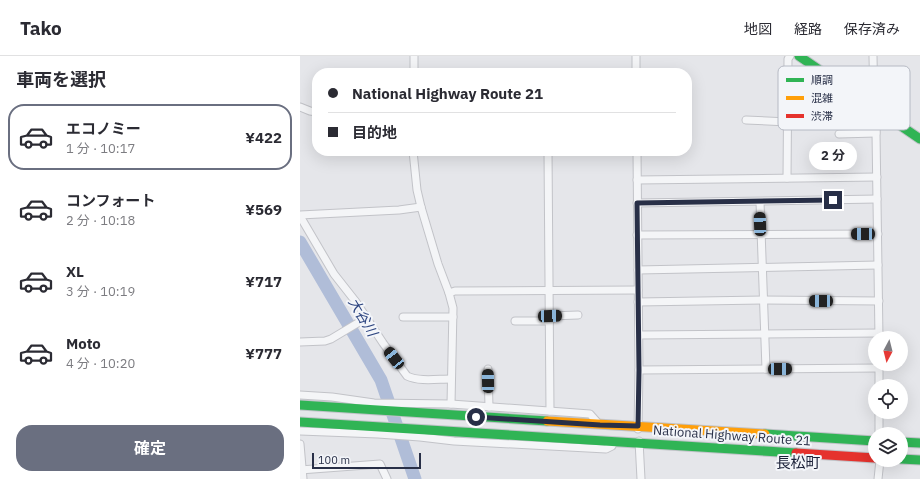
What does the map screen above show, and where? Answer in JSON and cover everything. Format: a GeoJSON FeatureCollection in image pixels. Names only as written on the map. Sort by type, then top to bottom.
{"type":"FeatureCollection","features":[{"type":"Feature","properties":{"kind":"main road"},"geometry":{"type":"LineString","coordinates":[[799,56],[814,66]]}},
{"type":"Feature","properties":{"kind":"main road"},"geometry":{"type":"LineString","coordinates":[[907,130],[920,139]]}},
{"type":"Feature","properties":{"kind":"main road","name":"National Highway Route 21"},"geometry":{"type":"LineString","coordinates":[[300,405],[412,408],[600,425],[638,426],[868,441]]}},
{"type":"Feature","properties":{"kind":"main road","name":"National Highway Route 21"},"geometry":{"type":"LineString","coordinates":[[300,422],[380,431],[415,429],[868,458]]}},
{"type":"Feature","properties":{"kind":"main road"},"geometry":{"type":"LineString","coordinates":[[908,442],[920,443]]}},
{"type":"Feature","properties":{"kind":"main road"},"geometry":{"type":"LineString","coordinates":[[908,459],[920,460]]}},
{"type":"Feature","properties":{"kind":"street"},"geometry":{"type":"LineString","coordinates":[[414,56],[414,68]]}},
{"type":"Feature","properties":{"kind":"street"},"geometry":{"type":"LineString","coordinates":[[636,56],[636,68]]}},
{"type":"Feature","properties":{"kind":"street"},"geometry":{"type":"LineString","coordinates":[[788,66],[788,59],[790,56]]}},
{"type":"Feature","properties":{"kind":"street"},"geometry":{"type":"LineString","coordinates":[[873,56],[874,66]]}},
{"type":"Feature","properties":{"kind":"street"},"geometry":{"type":"LineString","coordinates":[[300,107],[312,111]]}},
{"type":"Feature","properties":{"kind":"street"},"geometry":{"type":"LineString","coordinates":[[746,120],[778,122]]}},
{"type":"Feature","properties":{"kind":"street"},"geometry":{"type":"LineString","coordinates":[[787,178],[788,130]]}},
{"type":"Feature","properties":{"kind":"street"},"geometry":{"type":"LineString","coordinates":[[839,134],[876,133],[878,177],[879,331]]}},
{"type":"Feature","properties":{"kind":"street"},"geometry":{"type":"LineString","coordinates":[[414,156],[417,190],[421,207],[453,308],[451,404]]}},
{"type":"Feature","properties":{"kind":"street"},"geometry":{"type":"LineString","coordinates":[[548,156],[550,412]]}},
{"type":"Feature","properties":{"kind":"street"},"geometry":{"type":"LineString","coordinates":[[637,156],[639,336],[638,426],[641,479]]}},
{"type":"Feature","properties":{"kind":"street"},"geometry":{"type":"LineString","coordinates":[[637,180],[878,177]]}},
{"type":"Feature","properties":{"kind":"street"},"geometry":{"type":"LineString","coordinates":[[637,203],[877,200]]}},
{"type":"Feature","properties":{"kind":"street"},"geometry":{"type":"LineString","coordinates":[[760,202],[766,369]]}},
{"type":"Feature","properties":{"kind":"street"},"geometry":{"type":"LineString","coordinates":[[421,207],[399,210],[300,216],[330,268],[356,302],[364,319],[407,376],[413,379],[451,379]]}},
{"type":"Feature","properties":{"kind":"street"},"geometry":{"type":"LineString","coordinates":[[637,236],[878,234]]}},
{"type":"Feature","properties":{"kind":"street"},"geometry":{"type":"LineString","coordinates":[[638,270],[878,265]]}},
{"type":"Feature","properties":{"kind":"street"},"geometry":{"type":"LineString","coordinates":[[449,293],[550,290],[638,290]]}},
{"type":"Feature","properties":{"kind":"street"},"geometry":{"type":"LineString","coordinates":[[638,302],[763,300],[879,301]]}},
{"type":"Feature","properties":{"kind":"street"},"geometry":{"type":"LineString","coordinates":[[515,321],[550,319],[578,315]]}},
{"type":"Feature","properties":{"kind":"street"},"geometry":{"type":"LineString","coordinates":[[403,317],[453,317]]}},
{"type":"Feature","properties":{"kind":"street"},"geometry":{"type":"LineString","coordinates":[[300,342],[325,341],[337,336],[364,319]]}},
{"type":"Feature","properties":{"kind":"street"},"geometry":{"type":"LineString","coordinates":[[639,336],[868,335]]}},
{"type":"Feature","properties":{"kind":"street"},"geometry":{"type":"LineString","coordinates":[[639,370],[868,366]]}},
{"type":"Feature","properties":{"kind":"street"},"geometry":{"type":"LineString","coordinates":[[488,368],[489,407]]}},
{"type":"Feature","properties":{"kind":"street"},"geometry":{"type":"LineString","coordinates":[[300,395],[332,397],[376,407]]}},
{"type":"Feature","properties":{"kind":"street"},"geometry":{"type":"LineString","coordinates":[[412,408],[428,403],[590,414],[600,425]]}},
{"type":"Feature","properties":{"kind":"street"},"geometry":{"type":"LineString","coordinates":[[300,431],[380,431],[454,441],[606,449],[612,446],[615,441]]}},
{"type":"Feature","properties":{"kind":"street"},"geometry":{"type":"LineString","coordinates":[[300,444],[301,470],[303,479]]}},
{"type":"Feature","properties":{"kind":"street"},"geometry":{"type":"LineString","coordinates":[[301,470],[380,464],[387,479]]}},
{"type":"Feature","properties":{"kind":"street"},"geometry":{"type":"LineString","coordinates":[[878,479],[879,467]]}},
{"type":"Feature","properties":{"kind":"waterway","name":"大谷川"},"geometry":{"type":"LineString","coordinates":[[300,242],[381,380],[415,479]]}},
{"type":"Feature","properties":{"kind":"traffic: fast"},"geometry":{"type":"LineString","coordinates":[[799,56],[814,66]]}},
{"type":"Feature","properties":{"kind":"traffic: fast"},"geometry":{"type":"LineString","coordinates":[[907,130],[920,139]]}},
{"type":"Feature","properties":{"kind":"traffic: fast"},"geometry":{"type":"LineString","coordinates":[[300,405],[547,421]]}},
{"type":"Feature","properties":{"kind":"traffic: fast"},"geometry":{"type":"LineString","coordinates":[[300,422],[796,453]]}},
{"type":"Feature","properties":{"kind":"traffic: fast"},"geometry":{"type":"LineString","coordinates":[[765,434],[868,441]]}},
{"type":"Feature","properties":{"kind":"traffic: fast"},"geometry":{"type":"LineString","coordinates":[[908,442],[920,443]]}},
{"type":"Feature","properties":{"kind":"traffic: fast"},"geometry":{"type":"LineString","coordinates":[[908,459],[920,460]]}},
{"type":"Feature","properties":{"kind":"traffic: slow"},"geometry":{"type":"LineString","coordinates":[[547,421],[765,434]]}},
{"type":"Feature","properties":{"kind":"traffic: jam"},"geometry":{"type":"LineString","coordinates":[[796,453],[868,458]]}},
{"type":"Feature","properties":{"kind":"district","name":"長松町"},"geometry":{"type":"Point","coordinates":[798,463]}},
{"type":"Feature","properties":{"kind":"route"},"geometry":{"type":"LineString","coordinates":[[476,417],[638,426],[639,370],[637,203],[833,200]]}}]}
